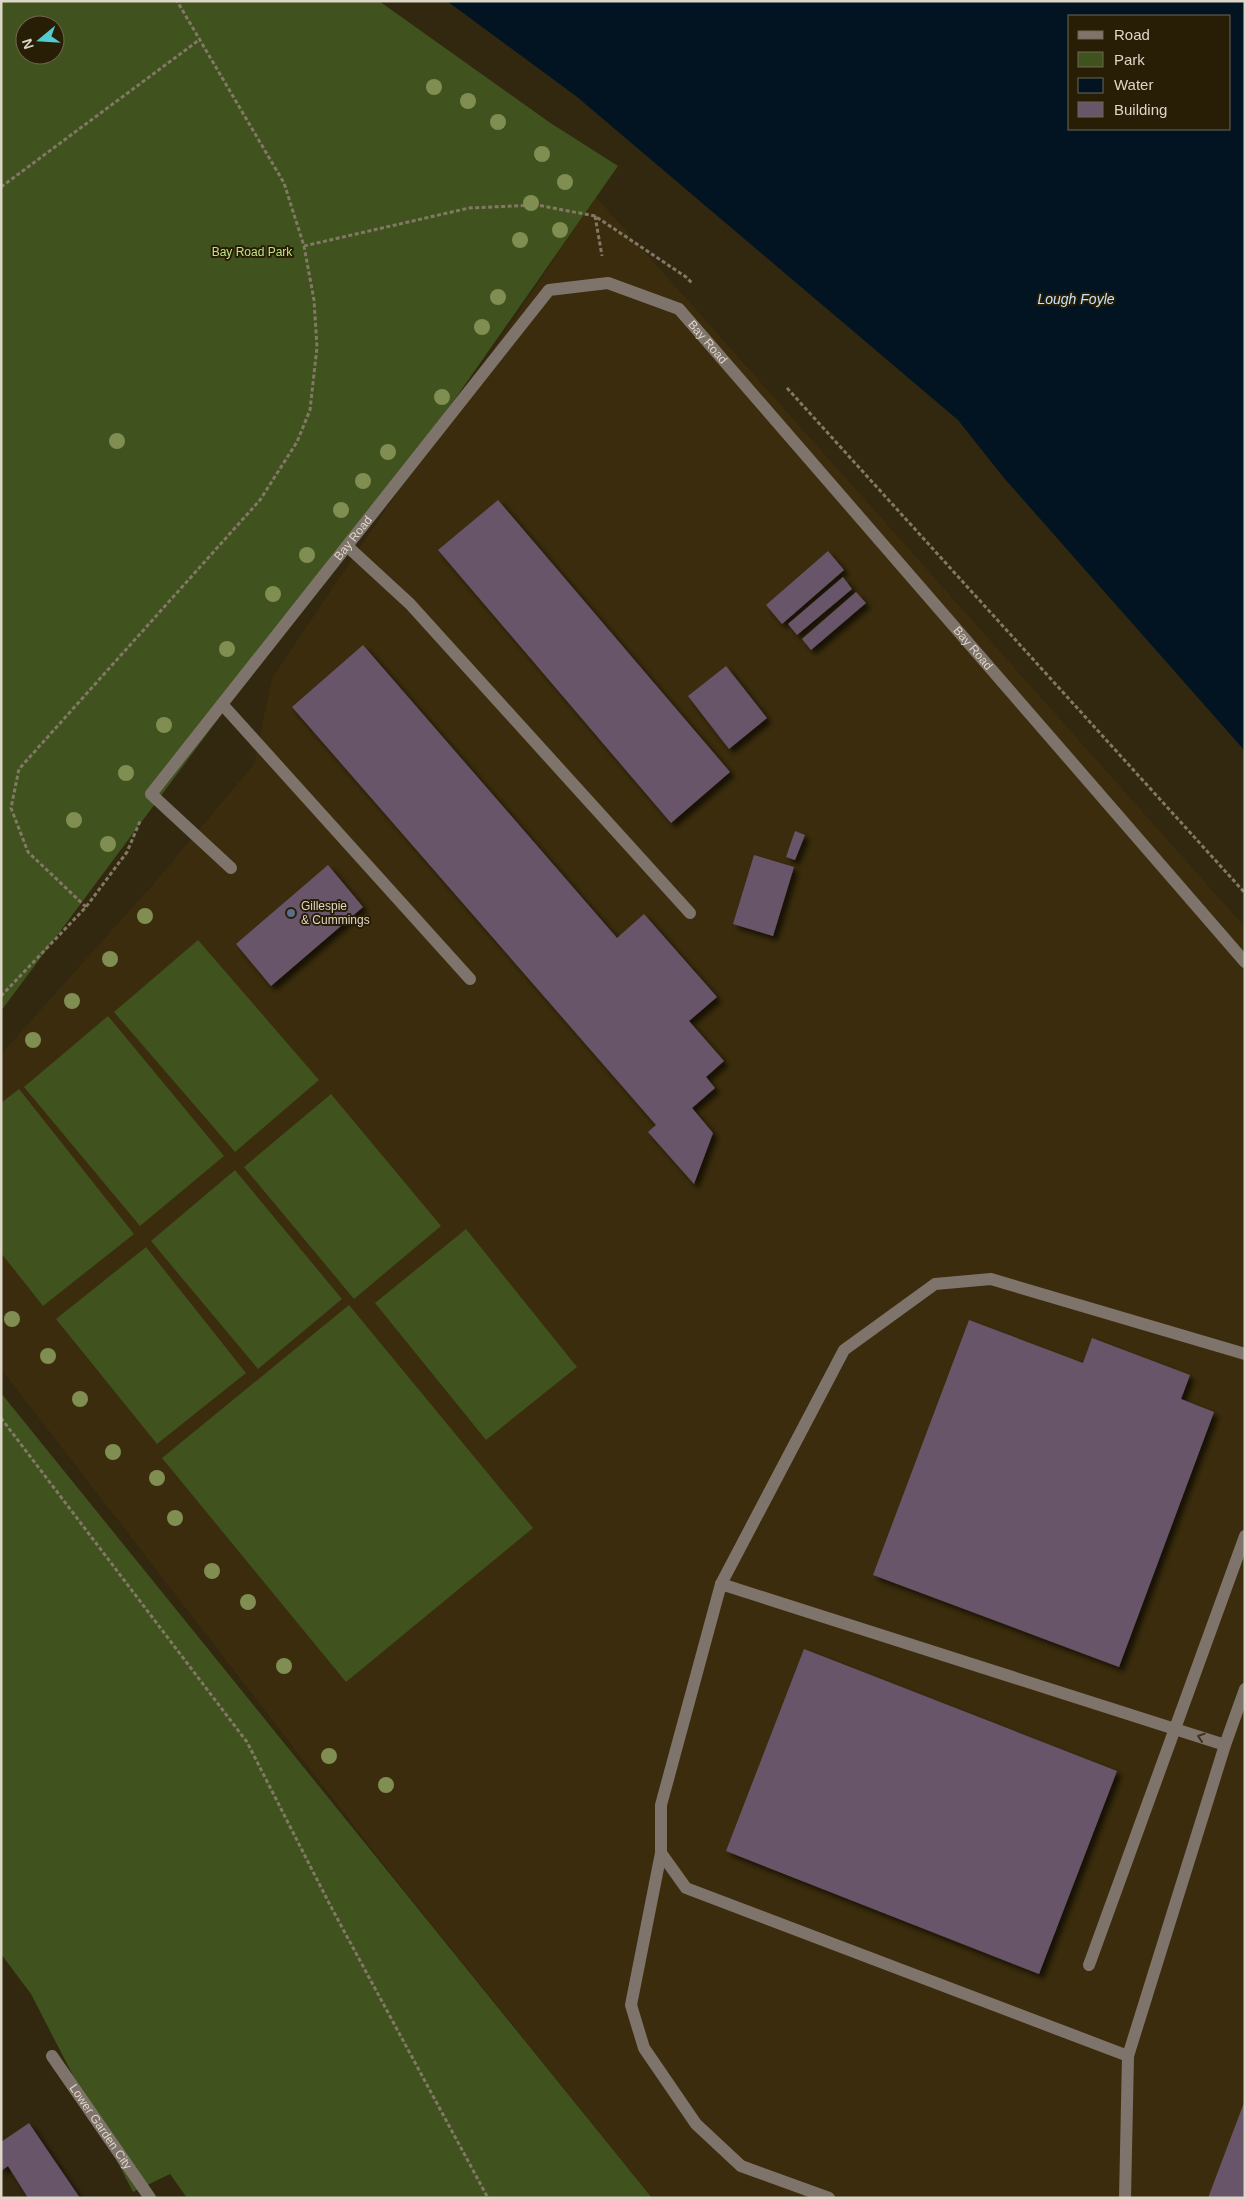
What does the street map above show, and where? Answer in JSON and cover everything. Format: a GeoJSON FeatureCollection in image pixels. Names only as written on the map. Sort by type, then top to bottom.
{"type":"FeatureCollection","features":[{"type":"Feature","properties":{"kind":"street","name":"Bay Road"},"geometry":{"type":"LineString","coordinates":[[151,794],[549,290],[608,283],[679,309],[1245,962]]}},
{"type":"Feature","properties":{"kind":"street"},"geometry":{"type":"LineString","coordinates":[[347,546],[410,604],[690,913]]}},
{"type":"Feature","properties":{"kind":"street"},"geometry":{"type":"LineString","coordinates":[[222,704],[470,979]]}},
{"type":"Feature","properties":{"kind":"street"},"geometry":{"type":"LineString","coordinates":[[151,794],[232,868]]}},
{"type":"Feature","properties":{"kind":"street"},"geometry":{"type":"LineString","coordinates":[[829,2198],[741,2166],[696,2124],[644,2048],[631,2005],[661,1853],[661,1805],[721,1584],[844,1350],[935,1284],[990,1279],[1245,1354]]}},
{"type":"Feature","properties":{"kind":"street"},"geometry":{"type":"LineString","coordinates":[[1090,1965],[1245,1536]]}},
{"type":"Feature","properties":{"kind":"street"},"geometry":{"type":"LineString","coordinates":[[721,1584],[1225,1744]]}},
{"type":"Feature","properties":{"kind":"street"},"geometry":{"type":"LineString","coordinates":[[1125,2198],[1128,2056],[1225,1744],[1245,1689]]}},
{"type":"Feature","properties":{"kind":"street"},"geometry":{"type":"LineString","coordinates":[[661,1853],[686,1888],[1128,2056]]}},
{"type":"Feature","properties":{"kind":"street","name":"Lower Garden City"},"geometry":{"type":"LineString","coordinates":[[52,2056],[150,2198]]}},
{"type":"Feature","properties":{"kind":"path"},"geometry":{"type":"LineString","coordinates":[[86,907],[28,852],[11,808],[19,769],[260,500],[297,442],[310,410],[317,347],[314,300],[304,246],[284,183],[177,1]]}},
{"type":"Feature","properties":{"kind":"path"},"geometry":{"type":"LineString","coordinates":[[1,187],[199,40]]}},
{"type":"Feature","properties":{"kind":"path"},"geometry":{"type":"LineString","coordinates":[[595,216],[608,283]]}},
{"type":"Feature","properties":{"kind":"path"},"geometry":{"type":"LineString","coordinates":[[1,996],[86,907],[127,852],[151,794]]}},
{"type":"Feature","properties":{"kind":"path"},"geometry":{"type":"LineString","coordinates":[[1,1418],[247,1742],[330,1905],[488,2198]]}},
{"type":"Feature","properties":{"kind":"shaded area"},"geometry":{"type":"Polygon","coordinates":[[[596,197],[1245,927],[1245,2198],[652,2198],[395,1879],[1,1369],[1,1054],[155,882],[254,764],[272,678],[596,197]]]}},
{"type":"Feature","properties":{"kind":"green space","name":"Bay Road Park"},"geometry":{"type":"Polygon","coordinates":[[[1,1],[379,1],[549,122],[618,166],[441,419],[1,1011],[1,1]]]}},
{"type":"Feature","properties":{"kind":"green space"},"geometry":{"type":"Polygon","coordinates":[[[198,940],[319,1080],[235,1152],[114,1012],[198,940]]]}},
{"type":"Feature","properties":{"kind":"green space"},"geometry":{"type":"Polygon","coordinates":[[[108,1016],[224,1156],[140,1226],[24,1087],[108,1016]]]}},
{"type":"Feature","properties":{"kind":"green space"},"geometry":{"type":"Polygon","coordinates":[[[19,1089],[134,1234],[43,1306],[1,1253],[1,1103],[19,1089]]]}},
{"type":"Feature","properties":{"kind":"green space"},"geometry":{"type":"Polygon","coordinates":[[[331,1094],[441,1226],[354,1299],[244,1167],[331,1094]]]}},
{"type":"Feature","properties":{"kind":"green space"},"geometry":{"type":"Polygon","coordinates":[[[235,1170],[342,1299],[258,1369],[151,1241],[235,1170]]]}},
{"type":"Feature","properties":{"kind":"green space"},"geometry":{"type":"Polygon","coordinates":[[[466,1229],[577,1367],[486,1440],[375,1303],[466,1229]]]}},
{"type":"Feature","properties":{"kind":"green space"},"geometry":{"type":"Polygon","coordinates":[[[146,1247],[246,1373],[157,1444],[56,1319],[146,1247]]]}},
{"type":"Feature","properties":{"kind":"green space"},"geometry":{"type":"Polygon","coordinates":[[[349,1305],[533,1528],[346,1682],[162,1458],[349,1305]]]}},
{"type":"Feature","properties":{"kind":"green space"},"geometry":{"type":"Polygon","coordinates":[[[1,1393],[652,2198],[187,2198],[170,2174],[133,2192],[31,1994],[1,1954],[1,1393]]]}},
{"type":"Feature","properties":{"kind":"water","name":"Lough Foyle"},"geometry":{"type":"Polygon","coordinates":[[[447,1],[1245,1],[1245,751],[1004,478],[958,420],[576,96],[447,1]]]}},
{"type":"Feature","properties":{"kind":"building"},"geometry":{"type":"Polygon","coordinates":[[[498,500],[730,772],[671,823],[438,550],[498,500]]]}},
{"type":"Feature","properties":{"kind":"building"},"geometry":{"type":"Polygon","coordinates":[[[828,551],[844,570],[782,624],[766,605],[828,551]]]}},
{"type":"Feature","properties":{"kind":"building"},"geometry":{"type":"Polygon","coordinates":[[[843,577],[852,589],[797,635],[788,624],[843,577]]]}},
{"type":"Feature","properties":{"kind":"building"},"geometry":{"type":"Polygon","coordinates":[[[856,592],[866,603],[811,650],[802,639],[856,592]]]}},
{"type":"Feature","properties":{"kind":"building"},"geometry":{"type":"Polygon","coordinates":[[[363,645],[617,938],[644,914],[717,997],[689,1021],[724,1061],[706,1077],[715,1088],[692,1108],[713,1133],[694,1184],[648,1132],[656,1125],[292,707],[363,645]]]}},
{"type":"Feature","properties":{"kind":"building"},"geometry":{"type":"Polygon","coordinates":[[[726,666],[767,718],[729,749],[688,696],[726,666]]]}},
{"type":"Feature","properties":{"kind":"building"},"geometry":{"type":"Polygon","coordinates":[[[795,831],[805,835],[795,860],[786,857],[795,831]]]}},
{"type":"Feature","properties":{"kind":"building"},"geometry":{"type":"Polygon","coordinates":[[[754,855],[794,867],[773,936],[733,924],[754,855]]]}},
{"type":"Feature","properties":{"kind":"building"},"geometry":{"type":"Polygon","coordinates":[[[328,865],[363,907],[271,986],[236,944],[328,865]]]}},
{"type":"Feature","properties":{"kind":"building"},"geometry":{"type":"Polygon","coordinates":[[[969,1320],[1083,1363],[1092,1338],[1190,1375],[1181,1399],[1214,1412],[1119,1667],[873,1575],[969,1320]]]}},
{"type":"Feature","properties":{"kind":"building"},"geometry":{"type":"Polygon","coordinates":[[[804,1649],[1117,1771],[1039,1974],[726,1851],[804,1649]]]}},
{"type":"Feature","properties":{"kind":"building"},"geometry":{"type":"Polygon","coordinates":[[[1245,2100],[1245,2198],[1208,2198],[1245,2100]]]}},
{"type":"Feature","properties":{"kind":"building"},"geometry":{"type":"Polygon","coordinates":[[[29,2123],[80,2198],[28,2198],[8,2166],[1,2171],[1,2142],[29,2123]]]}},
{"type":"Feature","properties":{"kind":"place","name":"Gillespie & Cummings"},"geometry":{"type":"Point","coordinates":[291,913]}}]}
